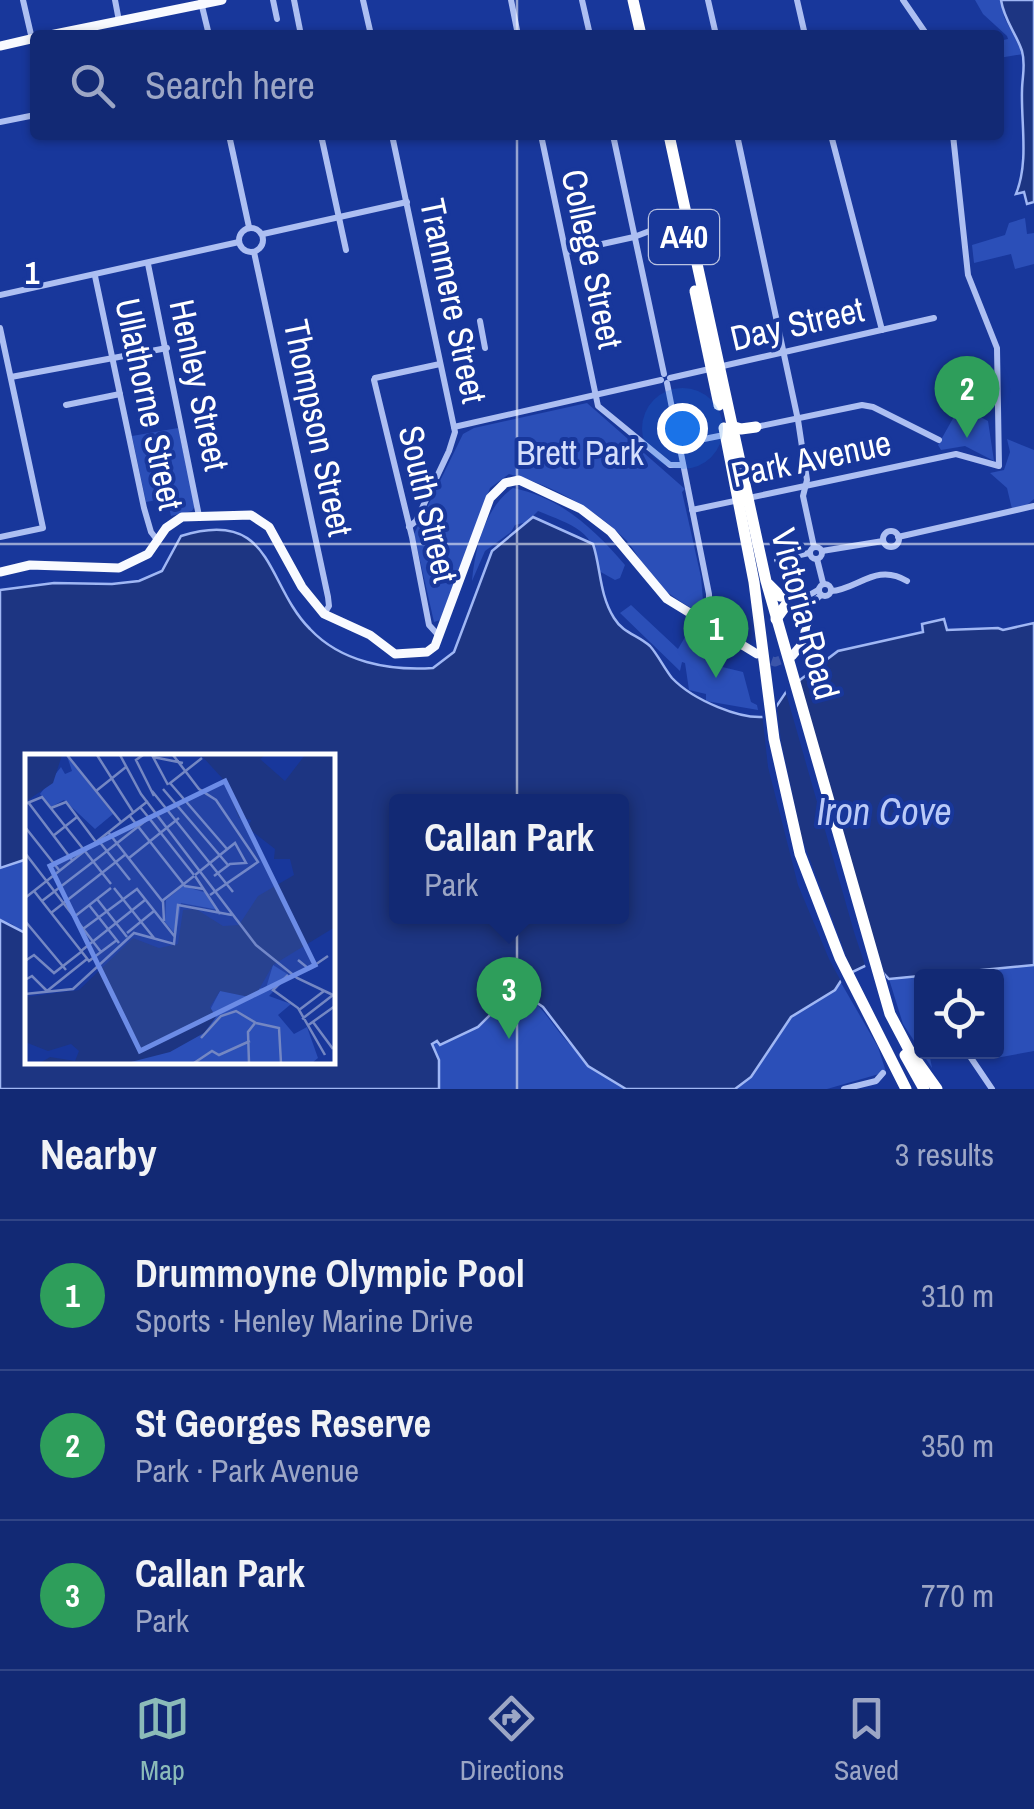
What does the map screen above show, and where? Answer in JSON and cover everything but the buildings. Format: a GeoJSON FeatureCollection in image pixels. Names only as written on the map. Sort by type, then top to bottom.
{"type":"FeatureCollection","features":[{"type":"Feature","properties":{"kind":"highway"},"geometry":{"type":"LineString","coordinates":[[637,0],[643,30]]}},
{"type":"Feature","properties":{"kind":"highway","name":"Victoria Road"},"geometry":{"type":"LineString","coordinates":[[667,140],[715,368]]}},
{"type":"Feature","properties":{"kind":"highway","name":"Victoria Road"},"geometry":{"type":"LineString","coordinates":[[667,140],[743,499],[780,637],[896,1027],[937,1089]]}},
{"type":"Feature","properties":{"kind":"highway"},"geometry":{"type":"LineString","coordinates":[[728,430],[756,428]]}},
{"type":"Feature","properties":{"kind":"highway","name":"Victoria Road"},"geometry":{"type":"LineString","coordinates":[[743,499],[774,739],[800,854],[840,958],[888,1042],[909,1089]]}},
{"type":"Feature","properties":{"kind":"highway"},"geometry":{"type":"LineString","coordinates":[[766,581],[780,596],[804,603]]}},
{"type":"Feature","properties":{"kind":"highway"},"geometry":{"type":"LineString","coordinates":[[776,619],[786,606],[793,604],[806,623]]}},
{"type":"Feature","properties":{"kind":"highway"},"geometry":{"type":"LineString","coordinates":[[896,1027],[924,1089]]}},
{"type":"Feature","properties":{"kind":"main road"},"geometry":{"type":"LineString","coordinates":[[75,30],[222,0]]}},
{"type":"Feature","properties":{"kind":"main road"},"geometry":{"type":"LineString","coordinates":[[0,46],[30,39]]}},
{"type":"Feature","properties":{"kind":"main road"},"geometry":{"type":"LineString","coordinates":[[0,572],[30,565],[118,568],[142,558],[176,520],[245,514],[266,523],[308,597],[324,614],[356,627],[398,655],[429,651],[490,498],[512,480],[538,488],[601,522],[664,596],[757,654]]}},
{"type":"Feature","properties":{"kind":"main road"},"geometry":{"type":"LineString","coordinates":[[792,656],[804,642],[806,623]]}},
{"type":"Feature","properties":{"kind":"street"},"geometry":{"type":"LineString","coordinates":[[23,0],[31,30]]}},
{"type":"Feature","properties":{"kind":"street"},"geometry":{"type":"LineString","coordinates":[[114,0],[119,21]]}},
{"type":"Feature","properties":{"kind":"street"},"geometry":{"type":"LineString","coordinates":[[273,0],[276,19]]}},
{"type":"Feature","properties":{"kind":"street"},"geometry":{"type":"LineString","coordinates":[[294,0],[299,30]]}},
{"type":"Feature","properties":{"kind":"street"},"geometry":{"type":"LineString","coordinates":[[363,0],[370,30]]}},
{"type":"Feature","properties":{"kind":"street"},"geometry":{"type":"LineString","coordinates":[[511,0],[517,30]]}},
{"type":"Feature","properties":{"kind":"street"},"geometry":{"type":"LineString","coordinates":[[582,0],[589,30]]}},
{"type":"Feature","properties":{"kind":"street"},"geometry":{"type":"LineString","coordinates":[[708,0],[715,30]]}},
{"type":"Feature","properties":{"kind":"street"},"geometry":{"type":"LineString","coordinates":[[797,0],[805,30]]}},
{"type":"Feature","properties":{"kind":"street"},"geometry":{"type":"LineString","coordinates":[[903,0],[924,30]]}},
{"type":"Feature","properties":{"kind":"street"},"geometry":{"type":"LineString","coordinates":[[201,2],[207,30]]}},
{"type":"Feature","properties":{"kind":"street"},"geometry":{"type":"LineString","coordinates":[[0,122],[30,116]]}},
{"type":"Feature","properties":{"kind":"street"},"geometry":{"type":"LineString","coordinates":[[230,140],[249,228]]}},
{"type":"Feature","properties":{"kind":"street"},"geometry":{"type":"LineString","coordinates":[[323,140],[346,250]]}},
{"type":"Feature","properties":{"kind":"street","name":"Tranmere Street"},"geometry":{"type":"LineString","coordinates":[[393,140],[454,427],[449,451],[416,521],[408,526]]}},
{"type":"Feature","properties":{"kind":"street","name":"College Street"},"geometry":{"type":"LineString","coordinates":[[542,140],[595,394]]}},
{"type":"Feature","properties":{"kind":"street"},"geometry":{"type":"LineString","coordinates":[[614,140],[709,594],[700,620]]}},
{"type":"Feature","properties":{"kind":"street"},"geometry":{"type":"LineString","coordinates":[[738,140],[798,420],[807,480],[803,496],[821,590]]}},
{"type":"Feature","properties":{"kind":"street"},"geometry":{"type":"LineString","coordinates":[[832,140],[882,330]]}},
{"type":"Feature","properties":{"kind":"street","name":"Park Avenue"},"geometry":{"type":"LineString","coordinates":[[692,510],[956,454],[996,468],[1001,462],[997,348],[968,275],[954,140]]}},
{"type":"Feature","properties":{"kind":"street"},"geometry":{"type":"LineString","coordinates":[[262,234],[406,202]]}},
{"type":"Feature","properties":{"kind":"street"},"geometry":{"type":"LineString","coordinates":[[566,252],[634,236],[681,219]]}},
{"type":"Feature","properties":{"kind":"street"},"geometry":{"type":"LineString","coordinates":[[249,228],[257,228],[262,234],[262,245],[254,252],[237,242],[242,231],[249,228]]}},
{"type":"Feature","properties":{"kind":"street"},"geometry":{"type":"LineString","coordinates":[[0,295],[237,242]]}},
{"type":"Feature","properties":{"kind":"street","name":"Thompson Street"},"geometry":{"type":"LineString","coordinates":[[254,252],[328,596],[329,606],[324,614]]}},
{"type":"Feature","properties":{"kind":"street","name":"Henley Street"},"geometry":{"type":"LineString","coordinates":[[148,264],[199,516]]}},
{"type":"Feature","properties":{"kind":"street","name":"Ullathorne Street"},"geometry":{"type":"LineString","coordinates":[[95,276],[144,508],[158,541]]}},
{"type":"Feature","properties":{"kind":"street","name":"Day Street"},"geometry":{"type":"LineString","coordinates":[[454,427],[934,318]]}},
{"type":"Feature","properties":{"kind":"street"},"geometry":{"type":"LineString","coordinates":[[480,321],[485,348]]}},
{"type":"Feature","properties":{"kind":"street"},"geometry":{"type":"LineString","coordinates":[[0,328],[43,528],[0,537]]}},
{"type":"Feature","properties":{"kind":"street"},"geometry":{"type":"LineString","coordinates":[[11,377],[166,348]]}},
{"type":"Feature","properties":{"kind":"street","name":"South Street"},"geometry":{"type":"LineString","coordinates":[[438,636],[429,625],[375,379],[440,364]]}},
{"type":"Feature","properties":{"kind":"street"},"geometry":{"type":"LineString","coordinates":[[66,404],[120,394]]}},
{"type":"Feature","properties":{"kind":"street"},"geometry":{"type":"LineString","coordinates":[[595,394],[598,406],[645,446],[670,465],[683,466]]}},
{"type":"Feature","properties":{"kind":"street"},"geometry":{"type":"LineString","coordinates":[[756,428],[862,405],[939,440]]}},
{"type":"Feature","properties":{"kind":"street"},"geometry":{"type":"LineString","coordinates":[[679,444],[728,430]]}},
{"type":"Feature","properties":{"kind":"street"},"geometry":{"type":"LineString","coordinates":[[777,560],[815,550],[883,541],[893,547],[898,537],[1034,506]]}},
{"type":"Feature","properties":{"kind":"street"},"geometry":{"type":"LineString","coordinates":[[806,623],[804,603],[830,586],[831,591],[888,574],[907,581]]}},
{"type":"Feature","properties":{"kind":"street"},"geometry":{"type":"LineString","coordinates":[[750,604],[751,582]]}},
{"type":"Feature","properties":{"kind":"street"},"geometry":{"type":"LineString","coordinates":[[972,1059],[992,1089]]}},
{"type":"Feature","properties":{"kind":"street"},"geometry":{"type":"LineString","coordinates":[[844,1089],[876,1081],[883,1073]]}},
{"type":"Feature","properties":{"kind":"green space"},"geometry":{"type":"Polygon","coordinates":[[[975,0],[1001,0],[1004,17],[1023,54],[1004,57],[1007,36],[983,14],[975,0]]]}},
{"type":"Feature","properties":{"kind":"green space"},"geometry":{"type":"Polygon","coordinates":[[[1025,218],[1027,234],[1034,233],[1034,264],[1015,269],[1011,254],[974,263],[972,245],[1005,235],[1009,223],[1025,218]]]}},
{"type":"Feature","properties":{"kind":"green space","name":"Brett Park"},"geometry":{"type":"Polygon","coordinates":[[[587,403],[685,489],[682,492],[703,600],[691,608],[668,592],[648,573],[626,540],[586,508],[541,484],[509,474],[490,488],[440,620],[434,622],[414,534],[463,434],[474,428],[587,403]]]}},
{"type":"Feature","properties":{"kind":"green space"},"geometry":{"type":"Polygon","coordinates":[[[960,406],[988,421],[994,461],[965,446],[941,450],[938,445],[960,406]]]}},
{"type":"Feature","properties":{"kind":"green space"},"geometry":{"type":"Polygon","coordinates":[[[178,428],[195,506],[192,511],[171,516],[167,498],[146,502],[132,436],[178,428]]]}},
{"type":"Feature","properties":{"kind":"green space"},"geometry":{"type":"Polygon","coordinates":[[[1007,439],[1034,450],[1034,499],[1012,509],[1007,488],[990,473],[1004,470],[1010,452],[1007,439]]]}},
{"type":"Feature","properties":{"kind":"green space"},"geometry":{"type":"Polygon","coordinates":[[[513,488],[547,499],[589,527],[625,565],[620,578],[615,580],[599,571],[593,547],[580,531],[538,511],[485,551],[472,581],[483,529],[495,506],[513,488]]]}},
{"type":"Feature","properties":{"kind":"green space"},"geometry":{"type":"Polygon","coordinates":[[[631,605],[678,649],[688,632],[726,648],[722,660],[713,656],[710,664],[743,672],[751,702],[758,710],[706,701],[706,694],[689,690],[685,663],[682,662],[680,671],[620,613],[631,605]]]}},
{"type":"Feature","properties":{"kind":"green space"},"geometry":{"type":"Polygon","coordinates":[[[25,860],[25,935],[0,920],[0,868],[25,860]]]}},
{"type":"Feature","properties":{"kind":"green space"},"geometry":{"type":"Polygon","coordinates":[[[1034,965],[1034,1051],[1004,1057],[1004,969],[993,969],[1034,965]]]}},
{"type":"Feature","properties":{"kind":"green space"},"geometry":{"type":"Polygon","coordinates":[[[914,977],[914,1041],[903,1024],[889,979],[914,977]]]}},
{"type":"Feature","properties":{"kind":"green space"},"geometry":{"type":"Polygon","coordinates":[[[840,981],[878,1047],[886,1072],[827,1089],[735,1089],[759,1066],[789,1020],[840,981]]]}},
{"type":"Feature","properties":{"kind":"green space"},"geometry":{"type":"Polygon","coordinates":[[[521,991],[585,1060],[626,1089],[439,1089],[439,1060],[432,1044],[478,1027],[521,991]]]}},
{"type":"Feature","properties":{"kind":"water"},"geometry":{"type":"Polygon","coordinates":[[[1001,0],[1034,0],[1034,202],[1027,204],[1024,192],[1016,194],[1023,156],[1023,56],[1001,0]]]}},
{"type":"Feature","properties":{"kind":"water","name":"Iron Cove"},"geometry":{"type":"Polygon","coordinates":[[[533,517],[593,544],[609,609],[626,631],[650,646],[672,678],[704,701],[746,716],[770,716],[788,689],[838,651],[923,632],[922,624],[944,619],[947,630],[1003,630],[1034,623],[1034,965],[914,969],[914,977],[889,979],[873,962],[844,976],[835,990],[791,1017],[751,1077],[735,1089],[626,1089],[588,1066],[543,1007],[521,992],[478,1027],[440,1045],[437,1041],[432,1044],[439,1060],[439,1089],[0,1089],[0,920],[25,933],[25,1064],[335,1064],[335,754],[25,754],[25,860],[0,868],[0,590],[54,583],[139,581],[162,571],[181,536],[211,530],[234,532],[251,541],[264,555],[295,611],[322,640],[367,662],[433,668],[454,652],[492,551],[533,517]]]}},
{"type":"Feature","properties":{"kind":"pier"},"geometry":{"type":"Polygon","coordinates":[[[798,676],[888,984],[873,968],[867,971],[854,932],[784,686],[798,676]]]}},
{"type":"Feature","properties":{"kind":"pier"},"geometry":{"type":"Polygon","coordinates":[[[776,697],[781,741],[802,838],[850,966],[843,985],[798,885],[768,767],[762,713],[767,712],[776,697]]]}},
{"type":"Feature","properties":{"kind":"tunnel"},"geometry":{"type":"LineString","coordinates":[[759,656],[775,662],[791,656]]}},
{"type":"Feature","properties":{"kind":"place","name":"St Georges Reserve"},"geometry":{"type":"Point","coordinates":[967,438]}},
{"type":"Feature","properties":{"kind":"place","name":"Drummoyne Olympic Pool"},"geometry":{"type":"Point","coordinates":[716,678]}},
{"type":"Feature","properties":{"kind":"place","name":"Callan Park"},"geometry":{"type":"Point","coordinates":[509,1039]}}]}
